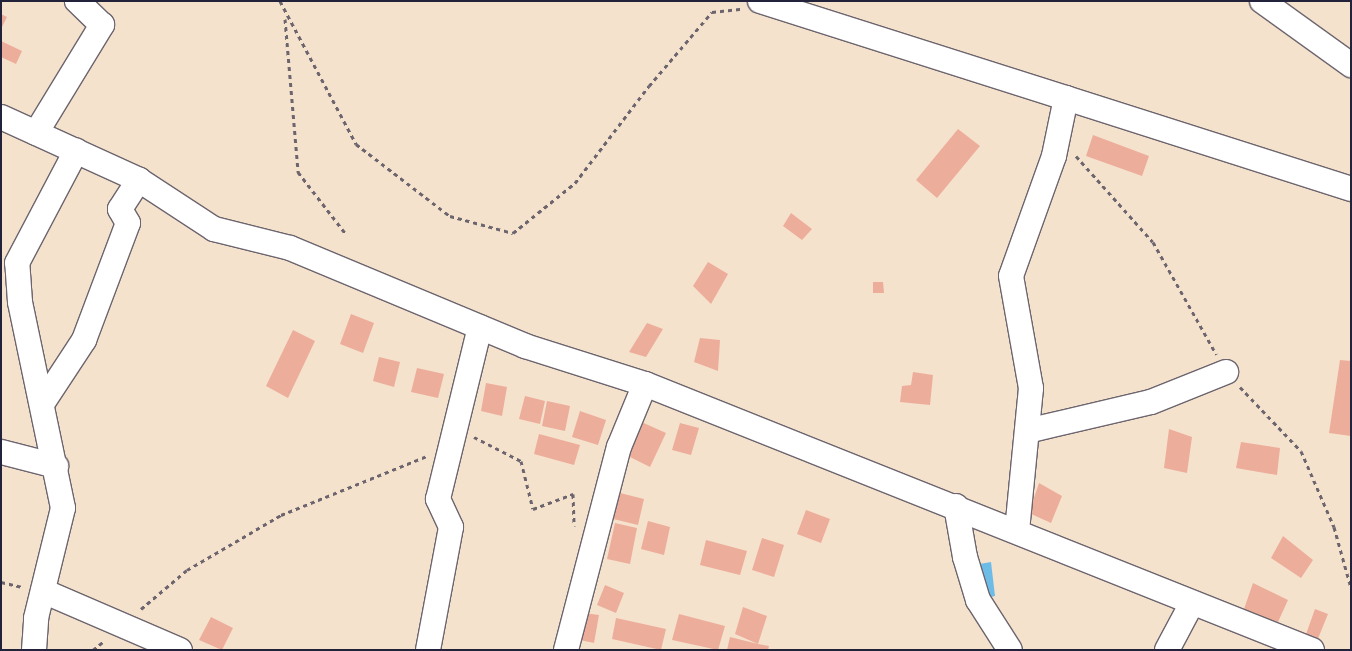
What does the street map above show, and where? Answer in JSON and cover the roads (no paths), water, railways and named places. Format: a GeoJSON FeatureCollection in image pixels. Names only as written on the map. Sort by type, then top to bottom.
{"type":"FeatureCollection","features":[{"type":"Feature","properties":{"kind":"street"},"geometry":{"type":"LineString","coordinates":[[36,133],[102,26],[78,1]]}},
{"type":"Feature","properties":{"kind":"street"},"geometry":{"type":"LineString","coordinates":[[1262,1],[1351,65]]}},
{"type":"Feature","properties":{"kind":"street"},"geometry":{"type":"LineString","coordinates":[[768,3],[1351,189]]}},
{"type":"Feature","properties":{"kind":"street"},"geometry":{"type":"LineString","coordinates":[[1017,530],[1031,388],[1011,276],[1054,156],[1066,98]]}},
{"type":"Feature","properties":{"kind":"street"},"geometry":{"type":"LineString","coordinates":[[1,117],[139,180],[214,229],[290,248],[525,346],[645,384],[1017,530],[1192,603],[1312,650]]}},
{"type":"Feature","properties":{"kind":"street"},"geometry":{"type":"LineString","coordinates":[[34,650],[36,618],[63,508],[42,404],[9,275],[76,151]]}},
{"type":"Feature","properties":{"kind":"street"},"geometry":{"type":"LineString","coordinates":[[42,404],[84,340],[128,223],[120,209],[139,180]]}},
{"type":"Feature","properties":{"kind":"street"},"geometry":{"type":"LineString","coordinates":[[428,650],[451,527],[438,500],[480,327]]}},
{"type":"Feature","properties":{"kind":"street"},"geometry":{"type":"LineString","coordinates":[[1027,431],[1151,402],[1226,372]]}},
{"type":"Feature","properties":{"kind":"street"},"geometry":{"type":"LineString","coordinates":[[566,650],[619,447],[645,384]]}},
{"type":"Feature","properties":{"kind":"street"},"geometry":{"type":"LineString","coordinates":[[1,452],[56,466]]}},
{"type":"Feature","properties":{"kind":"street"},"geometry":{"type":"LineString","coordinates":[[956,506],[965,557],[978,600],[1010,650]]}},
{"type":"Feature","properties":{"kind":"street"},"geometry":{"type":"LineString","coordinates":[[43,591],[180,650]]}},
{"type":"Feature","properties":{"kind":"street"},"geometry":{"type":"LineString","coordinates":[[1167,650],[1192,603]]}},
{"type":"Feature","properties":{"kind":"water"},"geometry":{"type":"Polygon","coordinates":[[[991,562],[995,596],[978,600],[968,566],[991,562]]]}}]}
